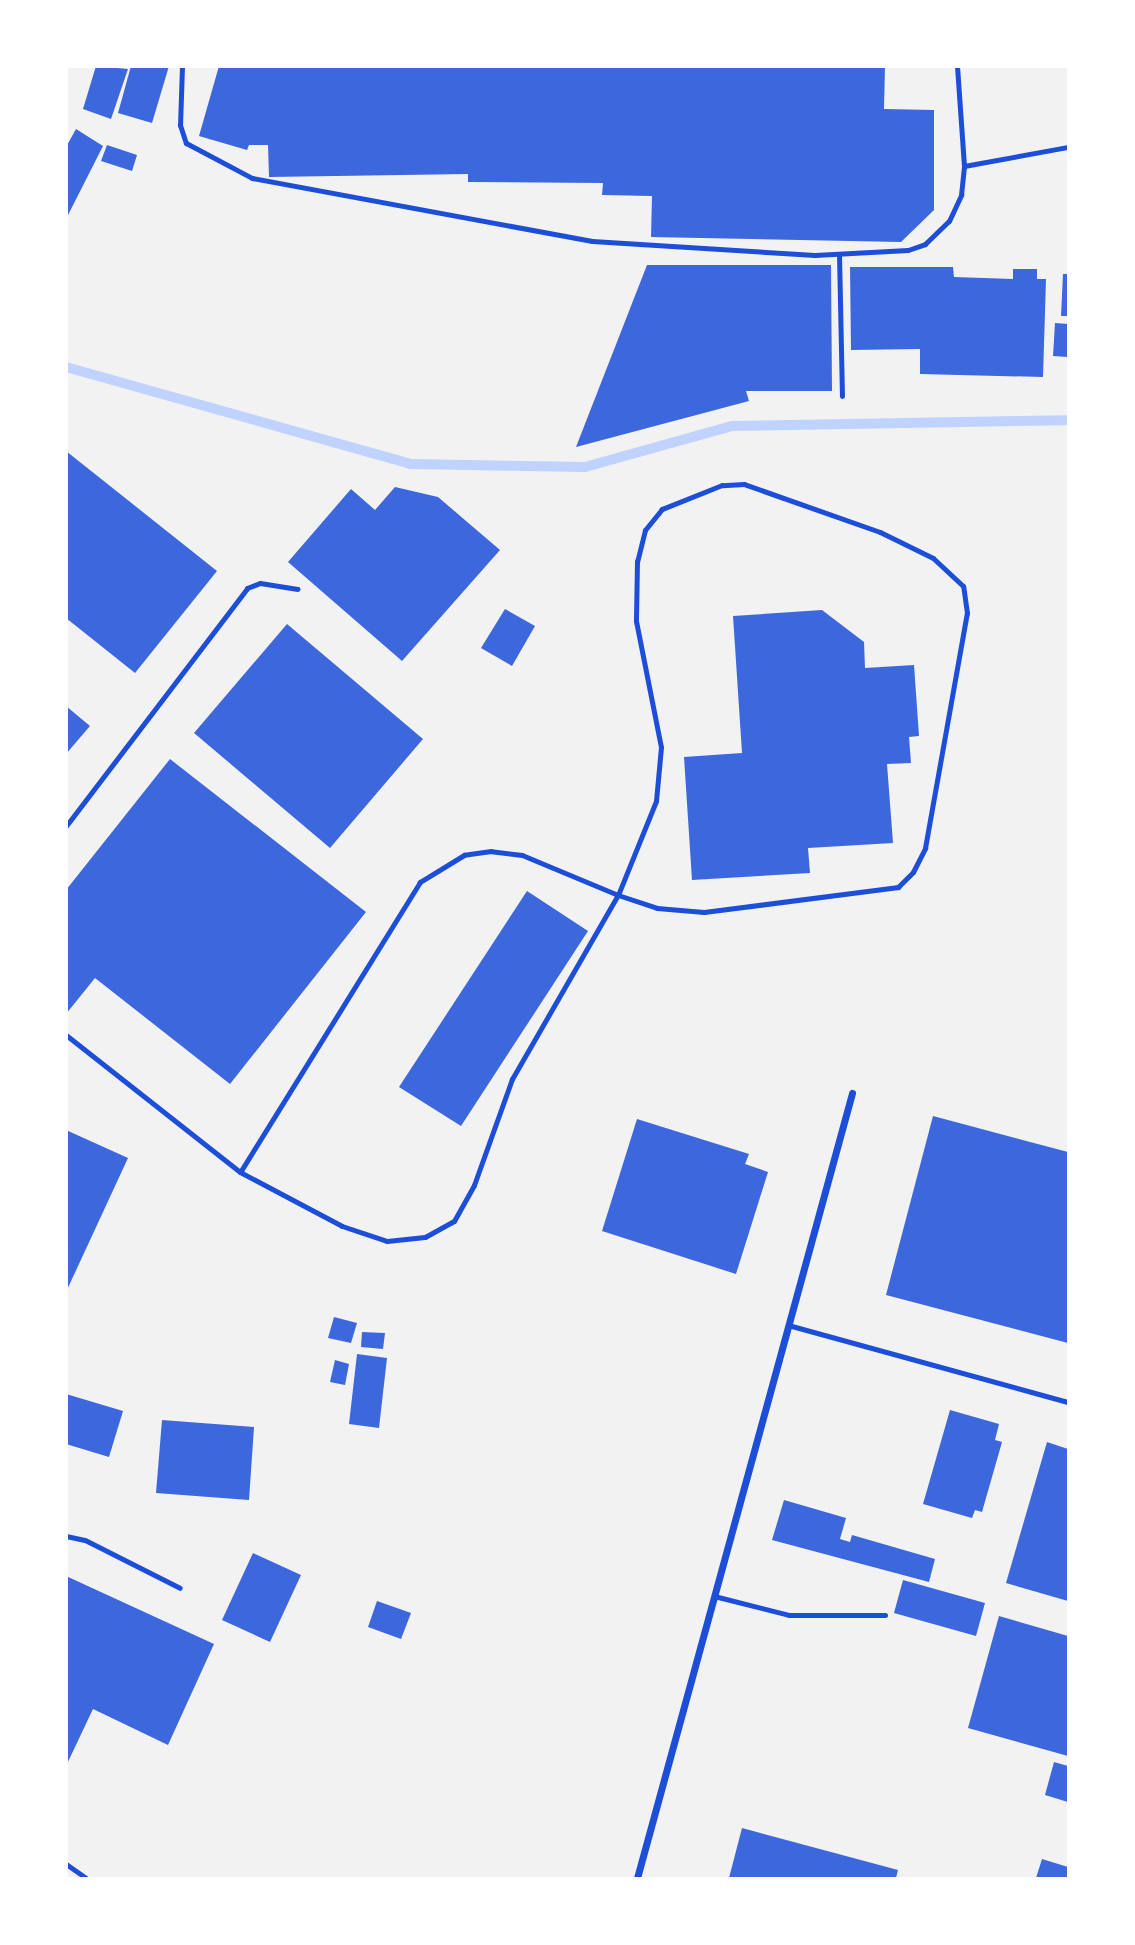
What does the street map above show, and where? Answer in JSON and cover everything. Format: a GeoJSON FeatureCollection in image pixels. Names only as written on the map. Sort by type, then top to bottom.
{"type":"FeatureCollection","features":[{"type":"Feature","properties":{"kind":"street"},"geometry":{"type":"LineString","coordinates":[[637,1878],[852,1093]]}},
{"type":"Feature","properties":{"kind":"lane"},"geometry":{"type":"LineString","coordinates":[[182,66],[180,125],[186,143],[251,178],[592,241],[839,254],[908,250],[925,244],[957,207],[964,166],[957,66]]}},
{"type":"Feature","properties":{"kind":"lane"},"geometry":{"type":"LineString","coordinates":[[964,166],[1069,147]]}},
{"type":"Feature","properties":{"kind":"lane"},"geometry":{"type":"LineString","coordinates":[[839,254],[842,396]]}},
{"type":"Feature","properties":{"kind":"lane"},"geometry":{"type":"LineString","coordinates":[[66,1035],[240,1172],[342,1227],[387,1241],[425,1237],[454,1221],[474,1185],[512,1079],[618,895],[656,801],[661,747],[636,621],[637,561],[645,530],[662,509],[722,485],[744,484],[880,532],[933,558],[963,586],[967,613],[925,848],[913,872],[898,887],[704,912],[657,908],[618,895],[522,855],[491,851],[464,855],[419,882],[240,1172]]}},
{"type":"Feature","properties":{"kind":"lane"},"geometry":{"type":"LineString","coordinates":[[66,826],[247,587],[261,583],[298,589]]}},
{"type":"Feature","properties":{"kind":"lane"},"geometry":{"type":"LineString","coordinates":[[788,1325],[1069,1402]]}},
{"type":"Feature","properties":{"kind":"lane"},"geometry":{"type":"LineString","coordinates":[[66,1536],[85,1540],[180,1588]]}},
{"type":"Feature","properties":{"kind":"lane"},"geometry":{"type":"LineString","coordinates":[[713,1596],[789,1615],[885,1615]]}},
{"type":"Feature","properties":{"kind":"lane"},"geometry":{"type":"LineString","coordinates":[[66,1864],[86,1878]]}},
{"type":"Feature","properties":{"kind":"building"},"geometry":{"type":"Polygon","coordinates":[[[96,66],[128,69],[111,119],[83,109],[96,66]]]}},
{"type":"Feature","properties":{"kind":"building"},"geometry":{"type":"Polygon","coordinates":[[[131,66],[169,66],[152,123],[118,113],[131,66]]]}},
{"type":"Feature","properties":{"kind":"building"},"geometry":{"type":"Polygon","coordinates":[[[219,66],[885,66],[884,109],[934,110],[934,210],[901,242],[651,237],[652,196],[602,195],[603,183],[468,182],[468,174],[269,177],[268,145],[249,145],[247,150],[199,136],[219,66]]]}},
{"type":"Feature","properties":{"kind":"building"},"geometry":{"type":"Polygon","coordinates":[[[76,129],[103,146],[66,219],[66,147],[76,129]]]}},
{"type":"Feature","properties":{"kind":"building"},"geometry":{"type":"Polygon","coordinates":[[[107,145],[137,155],[132,171],[101,161],[107,145]]]}},
{"type":"Feature","properties":{"kind":"building"},"geometry":{"type":"Polygon","coordinates":[[[647,265],[831,265],[832,391],[746,391],[749,401],[576,447],[647,265]]]}},
{"type":"Feature","properties":{"kind":"building"},"geometry":{"type":"Polygon","coordinates":[[[850,267],[953,267],[954,277],[1013,279],[1013,269],[1037,269],[1037,279],[1046,279],[1043,377],[920,374],[920,349],[851,350],[850,267]]]}},
{"type":"Feature","properties":{"kind":"building"},"geometry":{"type":"Polygon","coordinates":[[[1063,274],[1068,274],[1068,316],[1061,316],[1063,274]]]}},
{"type":"Feature","properties":{"kind":"building"},"geometry":{"type":"Polygon","coordinates":[[[1055,323],[1068,324],[1068,357],[1053,356],[1055,323]]]}},
{"type":"Feature","properties":{"kind":"building"},"geometry":{"type":"Polygon","coordinates":[[[66,451],[217,571],[135,673],[66,618],[66,451]]]}},
{"type":"Feature","properties":{"kind":"building"},"geometry":{"type":"Polygon","coordinates":[[[395,487],[438,497],[500,550],[402,661],[288,562],[351,489],[375,510],[395,487]]]}},
{"type":"Feature","properties":{"kind":"building"},"geometry":{"type":"Polygon","coordinates":[[[505,609],[535,626],[512,666],[481,648],[505,609]]]}},
{"type":"Feature","properties":{"kind":"building"},"geometry":{"type":"Polygon","coordinates":[[[822,610],[864,642],[865,668],[914,665],[919,736],[909,737],[911,763],[887,764],[893,843],[808,848],[810,873],[692,880],[684,757],[742,753],[733,616],[822,610]]]}},
{"type":"Feature","properties":{"kind":"building"},"geometry":{"type":"Polygon","coordinates":[[[287,624],[423,739],[330,848],[194,733],[287,624]]]}},
{"type":"Feature","properties":{"kind":"building"},"geometry":{"type":"Polygon","coordinates":[[[66,706],[90,726],[66,754],[66,706]]]}},
{"type":"Feature","properties":{"kind":"building"},"geometry":{"type":"Polygon","coordinates":[[[170,759],[366,912],[230,1084],[95,978],[66,1014],[66,890],[170,759]]]}},
{"type":"Feature","properties":{"kind":"building"},"geometry":{"type":"Polygon","coordinates":[[[527,891],[588,931],[461,1126],[399,1087],[527,891]]]}},
{"type":"Feature","properties":{"kind":"building"},"geometry":{"type":"Polygon","coordinates":[[[933,1116],[1068,1152],[1068,1343],[886,1295],[933,1116]]]}},
{"type":"Feature","properties":{"kind":"building"},"geometry":{"type":"Polygon","coordinates":[[[637,1119],[749,1154],[745,1164],[768,1172],[736,1274],[602,1231],[637,1119]]]}},
{"type":"Feature","properties":{"kind":"building"},"geometry":{"type":"Polygon","coordinates":[[[66,1130],[128,1158],[66,1292],[66,1130]]]}},
{"type":"Feature","properties":{"kind":"building"},"geometry":{"type":"Polygon","coordinates":[[[334,1317],[357,1323],[351,1343],[328,1338],[334,1317]]]}},
{"type":"Feature","properties":{"kind":"building"},"geometry":{"type":"Polygon","coordinates":[[[362,1332],[385,1333],[383,1349],[361,1347],[362,1332]]]}},
{"type":"Feature","properties":{"kind":"building"},"geometry":{"type":"Polygon","coordinates":[[[357,1354],[387,1358],[379,1428],[349,1424],[357,1354]]]}},
{"type":"Feature","properties":{"kind":"building"},"geometry":{"type":"Polygon","coordinates":[[[335,1360],[349,1364],[345,1385],[330,1382],[335,1360]]]}},
{"type":"Feature","properties":{"kind":"building"},"geometry":{"type":"Polygon","coordinates":[[[66,1394],[123,1411],[109,1457],[66,1444],[66,1394]]]}},
{"type":"Feature","properties":{"kind":"building"},"geometry":{"type":"Polygon","coordinates":[[[950,1410],[999,1424],[995,1440],[1002,1442],[982,1512],[975,1510],[972,1518],[923,1504],[950,1410]]]}},
{"type":"Feature","properties":{"kind":"building"},"geometry":{"type":"Polygon","coordinates":[[[162,1420],[254,1427],[249,1500],[156,1493],[162,1420]]]}},
{"type":"Feature","properties":{"kind":"building"},"geometry":{"type":"Polygon","coordinates":[[[1047,1442],[1068,1449],[1068,1601],[1006,1583],[1047,1442]]]}},
{"type":"Feature","properties":{"kind":"building"},"geometry":{"type":"Polygon","coordinates":[[[784,1500],[846,1518],[840,1539],[850,1542],[852,1535],[935,1559],[929,1582],[772,1540],[784,1500]]]}},
{"type":"Feature","properties":{"kind":"building"},"geometry":{"type":"Polygon","coordinates":[[[253,1553],[301,1575],[270,1642],[222,1620],[253,1553]]]}},
{"type":"Feature","properties":{"kind":"building"},"geometry":{"type":"Polygon","coordinates":[[[66,1576],[214,1644],[168,1745],[93,1709],[66,1766],[66,1576]]]}},
{"type":"Feature","properties":{"kind":"building"},"geometry":{"type":"Polygon","coordinates":[[[903,1580],[985,1603],[976,1636],[894,1613],[903,1580]]]}},
{"type":"Feature","properties":{"kind":"building"},"geometry":{"type":"Polygon","coordinates":[[[377,1601],[411,1613],[401,1639],[368,1627],[377,1601]]]}},
{"type":"Feature","properties":{"kind":"building"},"geometry":{"type":"Polygon","coordinates":[[[999,1616],[1068,1636],[1068,1756],[968,1728],[999,1616]]]}},
{"type":"Feature","properties":{"kind":"building"},"geometry":{"type":"Polygon","coordinates":[[[1054,1762],[1068,1766],[1068,1802],[1045,1795],[1054,1762]]]}},
{"type":"Feature","properties":{"kind":"building"},"geometry":{"type":"Polygon","coordinates":[[[742,1828],[898,1870],[896,1878],[729,1878],[742,1828]]]}},
{"type":"Feature","properties":{"kind":"building"},"geometry":{"type":"Polygon","coordinates":[[[1042,1859],[1068,1867],[1068,1878],[1036,1878],[1042,1859]]]}},
{"type":"Feature","properties":{"kind":"waterway"},"geometry":{"type":"LineString","coordinates":[[66,367],[410,464],[585,467],[732,426],[1068,420]]}}]}
